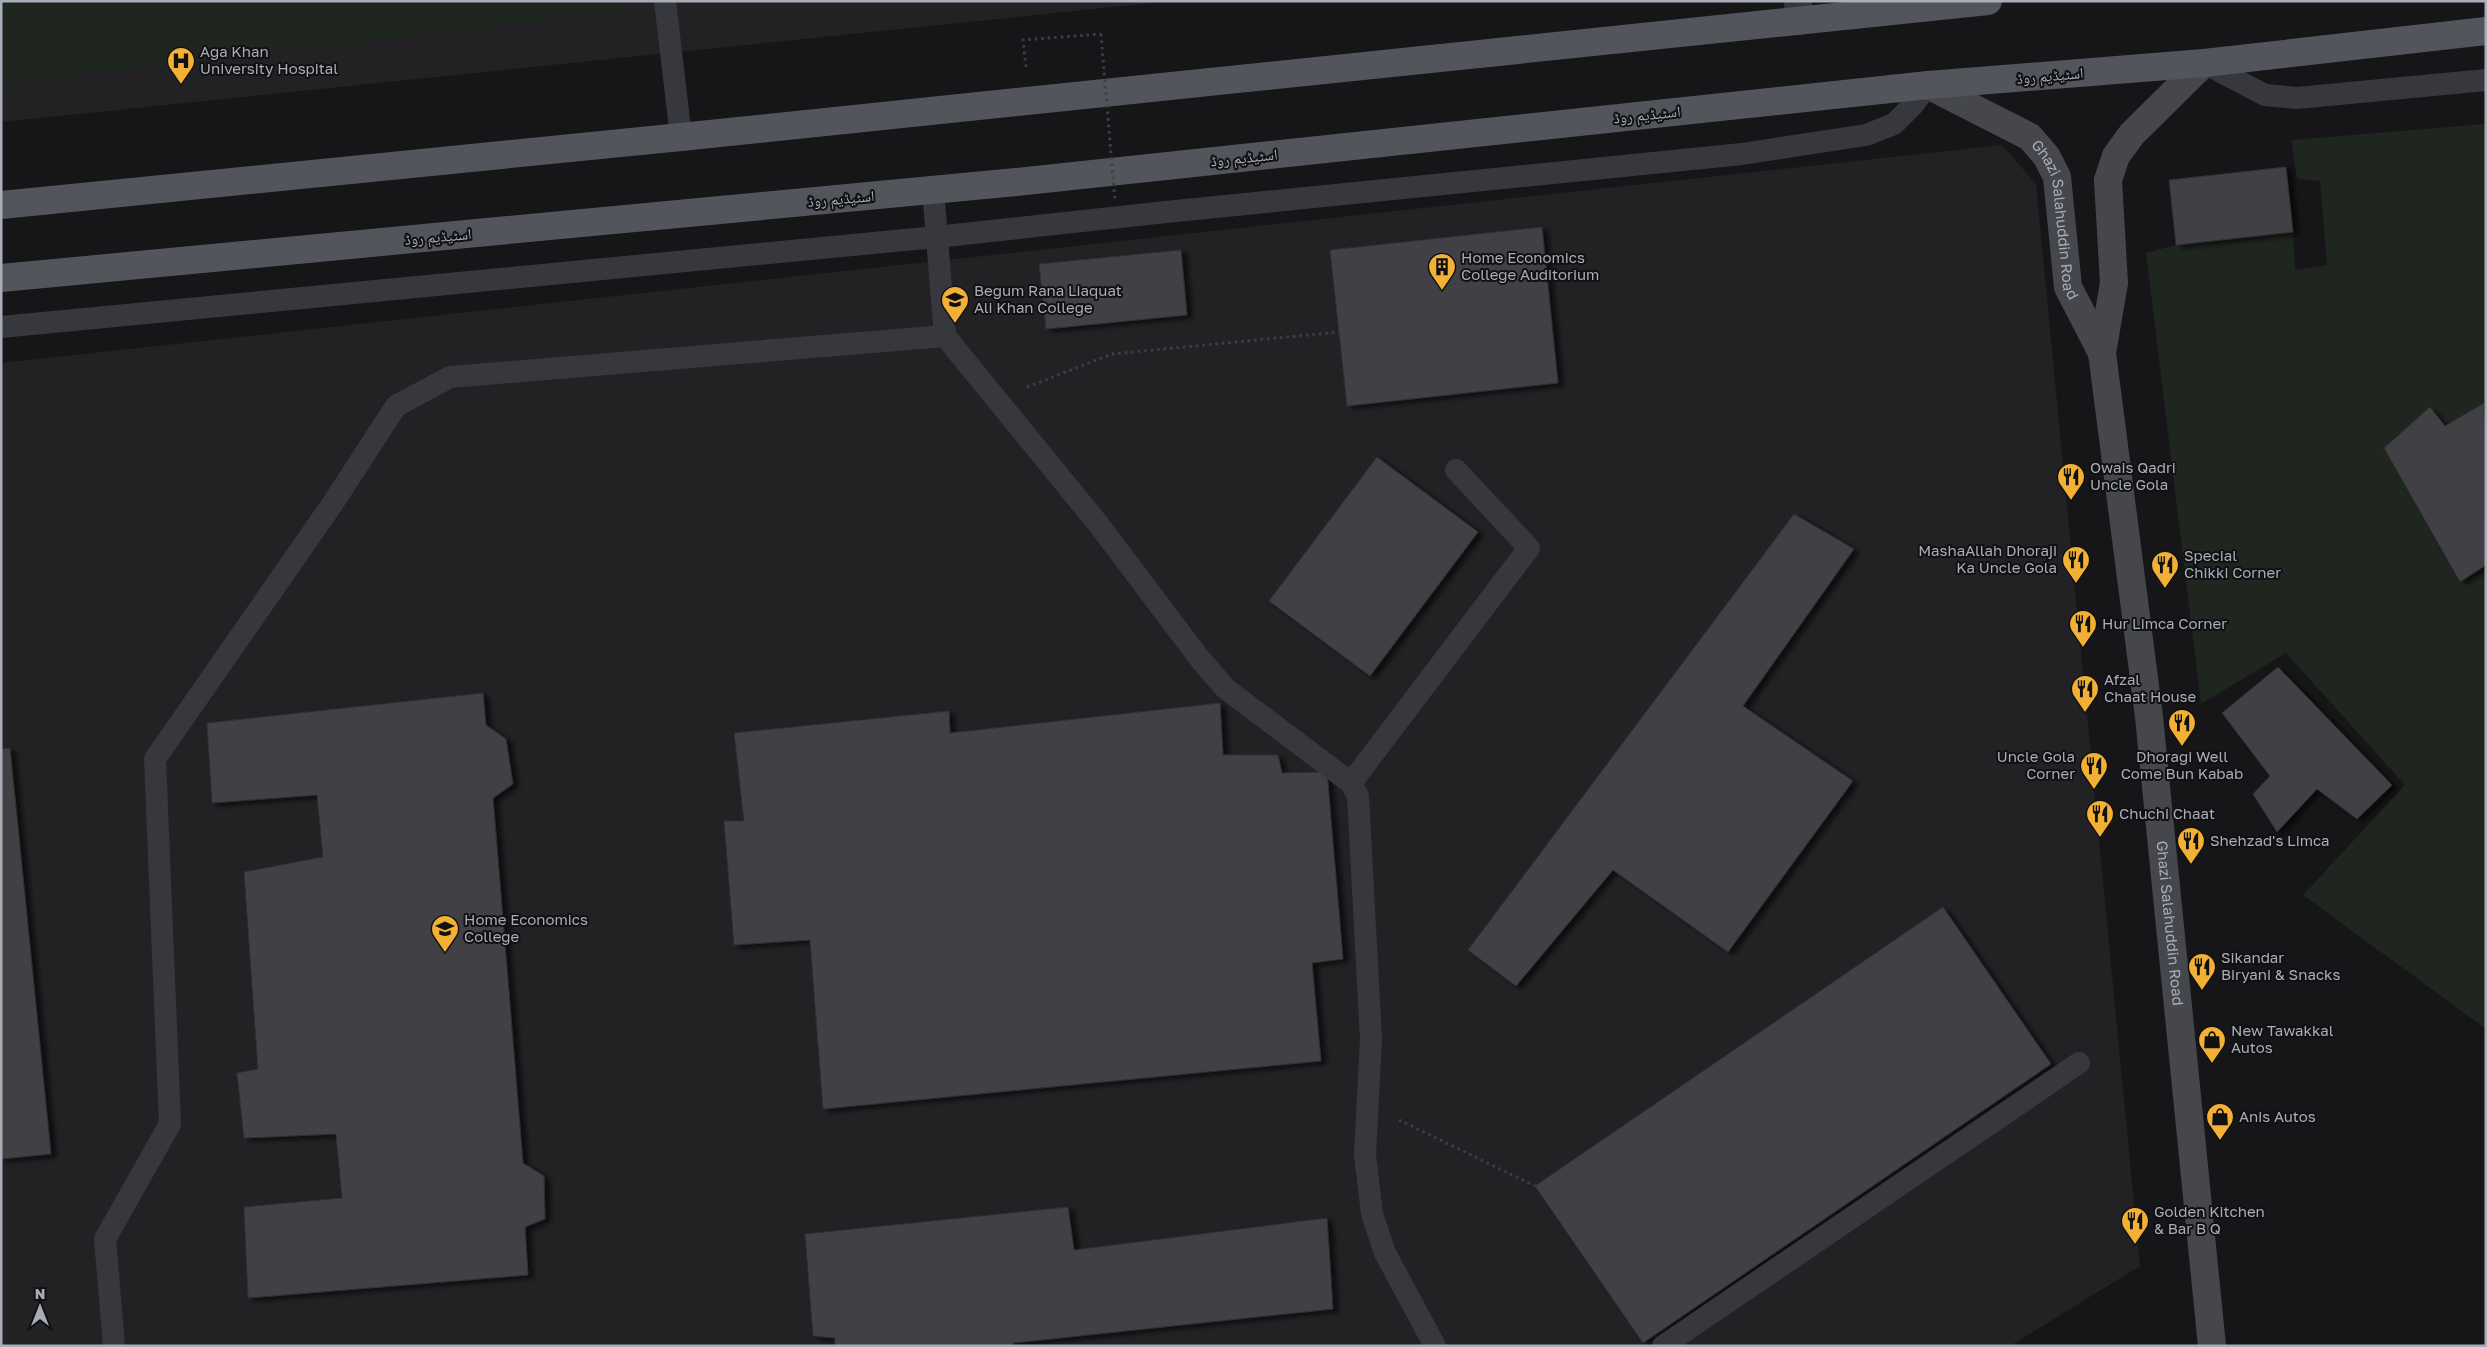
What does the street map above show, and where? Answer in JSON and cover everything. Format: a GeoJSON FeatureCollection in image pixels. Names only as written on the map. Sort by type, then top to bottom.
{"type":"FeatureCollection","features":[{"type":"Feature","properties":{"kind":"main road"},"geometry":{"type":"LineString","coordinates":[[1,205],[681,137],[1798,11],[1988,1]]}},
{"type":"Feature","properties":{"kind":"main road","name":"اسٹیڈیم روڈ"},"geometry":{"type":"LineString","coordinates":[[1,278],[933,190],[1928,86],[2204,63],[2486,31]]}},
{"type":"Feature","properties":{"kind":"main road","name":"Ghazi Salahuddin Road"},"geometry":{"type":"LineString","coordinates":[[2204,63],[2132,134],[2116,156],[2108,180],[2114,283],[2102,352],[2149,717],[2212,1346]]}},
{"type":"Feature","properties":{"kind":"main road","name":"Ghazi Salahuddin Road"},"geometry":{"type":"LineString","coordinates":[[1928,86],[2030,137],[2047,157],[2057,177],[2068,287],[2102,352]]}},
{"type":"Feature","properties":{"kind":"lane"},"geometry":{"type":"LineString","coordinates":[[665,1],[681,137]]}},
{"type":"Feature","properties":{"kind":"lane"},"geometry":{"type":"LineString","coordinates":[[2204,63],[2265,94],[2297,98],[2486,80]]}},
{"type":"Feature","properties":{"kind":"lane"},"geometry":{"type":"LineString","coordinates":[[1,327],[936,238],[1166,212],[1742,154],[1820,144],[1866,135],[1894,124],[1928,86]]}},
{"type":"Feature","properties":{"kind":"lane"},"geometry":{"type":"LineString","coordinates":[[933,190],[945,336],[1099,525],[1200,659],[1226,689],[1351,782],[1358,796],[1371,1039],[1365,1155],[1372,1214],[1385,1253],[1435,1346]]}},
{"type":"Feature","properties":{"kind":"lane"},"geometry":{"type":"LineString","coordinates":[[114,1346],[105,1239],[170,1124],[155,759],[333,503],[396,406],[450,377],[945,336]]}},
{"type":"Feature","properties":{"kind":"lane"},"geometry":{"type":"LineString","coordinates":[[1351,782],[1529,548],[1456,470]]}},
{"type":"Feature","properties":{"kind":"lane"},"geometry":{"type":"LineString","coordinates":[[1663,1346],[2078,1063]]}},
{"type":"Feature","properties":{"kind":"path"},"geometry":{"type":"LineString","coordinates":[[1023,40],[1101,34],[1115,202]]}},
{"type":"Feature","properties":{"kind":"path"},"geometry":{"type":"LineString","coordinates":[[996,399],[1112,354],[1339,332]]}},
{"type":"Feature","properties":{"kind":"path"},"geometry":{"type":"LineString","coordinates":[[1367,1104],[1535,1186]]}},
{"type":"Feature","properties":{"kind":"shaded area","name":"Aga Khan University Hospital"},"geometry":{"type":"Polygon","coordinates":[[[1,1],[1172,1],[1,122],[1,1]]]}},
{"type":"Feature","properties":{"kind":"shaded area"},"geometry":{"type":"Polygon","coordinates":[[[1,1],[622,1],[623,12],[1,84],[1,1]]]}},
{"type":"Feature","properties":{"kind":"shaded area"},"geometry":{"type":"Polygon","coordinates":[[[2486,124],[2486,405],[2484,403],[2445,426],[2430,408],[2384,448],[2459,582],[2486,565],[2486,1029],[2303,895],[2405,785],[2286,653],[2201,704],[2146,253],[2176,245],[2293,232],[2295,270],[2327,265],[2320,181],[2297,179],[2291,140],[2486,124]]]}},
{"type":"Feature","properties":{"kind":"shaded area"},"geometry":{"type":"Polygon","coordinates":[[[2002,145],[2036,184],[2140,1266],[2010,1346],[1,1346],[1,363],[2002,145]]]}},
{"type":"Feature","properties":{"kind":"building"},"geometry":{"type":"Polygon","coordinates":[[[2286,167],[2293,232],[2176,245],[2169,180],[2286,167]]]}},
{"type":"Feature","properties":{"kind":"building","name":"Home Economics College Auditorium"},"geometry":{"type":"Polygon","coordinates":[[[1542,227],[1558,383],[1347,406],[1330,250],[1542,227]]]}},
{"type":"Feature","properties":{"kind":"building"},"geometry":{"type":"Polygon","coordinates":[[[1181,250],[1187,315],[1046,329],[1039,264],[1181,250]]]}},
{"type":"Feature","properties":{"kind":"building"},"geometry":{"type":"Polygon","coordinates":[[[2484,403],[2486,565],[2460,582],[2384,448],[2430,407],[2445,426],[2484,403]]]}},
{"type":"Feature","properties":{"kind":"building"},"geometry":{"type":"Polygon","coordinates":[[[1377,457],[1478,532],[1370,676],[1269,601],[1377,457]]]}},
{"type":"Feature","properties":{"kind":"building"},"geometry":{"type":"Polygon","coordinates":[[[1794,514],[1854,549],[1743,706],[1853,781],[1728,952],[1613,870],[1516,986],[1468,950],[1794,514]]]}},
{"type":"Feature","properties":{"kind":"building"},"geometry":{"type":"Polygon","coordinates":[[[2278,667],[2392,785],[2357,819],[2317,789],[2277,832],[2253,794],[2270,776],[2222,713],[2278,667]]]}},
{"type":"Feature","properties":{"kind":"building","name":"Home Economics College"},"geometry":{"type":"Polygon","coordinates":[[[483,693],[486,725],[506,739],[513,784],[493,798],[523,1163],[544,1176],[545,1219],[525,1227],[528,1275],[248,1298],[244,1207],[342,1198],[336,1134],[244,1138],[237,1073],[258,1069],[244,872],[323,857],[317,795],[212,803],[207,723],[483,693]]]}},
{"type":"Feature","properties":{"kind":"building"},"geometry":{"type":"Polygon","coordinates":[[[1220,703],[1223,755],[1278,755],[1282,773],[1327,772],[1343,959],[1312,963],[1321,1061],[823,1109],[810,940],[734,945],[724,821],[744,821],[734,733],[949,711],[950,733],[1220,703]]]}},
{"type":"Feature","properties":{"kind":"building"},"geometry":{"type":"Polygon","coordinates":[[[10,748],[51,1154],[1,1159],[1,749],[10,748]]]}},
{"type":"Feature","properties":{"kind":"building"},"geometry":{"type":"Polygon","coordinates":[[[1943,907],[2051,1064],[1643,1343],[1535,1186],[1943,907]]]}},
{"type":"Feature","properties":{"kind":"building"},"geometry":{"type":"Polygon","coordinates":[[[1068,1207],[1074,1250],[1327,1218],[1333,1309],[1013,1343],[1013,1346],[835,1346],[835,1338],[813,1336],[805,1234],[1068,1207]]]}},
{"type":"Feature","properties":{"kind":"place","name":"Aga Khan University Hospital"},"geometry":{"type":"Point","coordinates":[181,85]}},
{"type":"Feature","properties":{"kind":"place","name":"Home Economics College Auditorium"},"geometry":{"type":"Point","coordinates":[1442,291]}},
{"type":"Feature","properties":{"kind":"place","name":"Begum Rana Liaquat Ali Khan College"},"geometry":{"type":"Point","coordinates":[955,324]}},
{"type":"Feature","properties":{"kind":"place","name":"Owais Qadri Uncle Gola"},"geometry":{"type":"Point","coordinates":[2071,501]}},
{"type":"Feature","properties":{"kind":"place","name":"MashaAllah Dhoraji Ka Uncle Gola"},"geometry":{"type":"Point","coordinates":[2076,584]}},
{"type":"Feature","properties":{"kind":"place","name":"Special Chikki Corner"},"geometry":{"type":"Point","coordinates":[2165,589]}},
{"type":"Feature","properties":{"kind":"place","name":"Hur Limca Corner"},"geometry":{"type":"Point","coordinates":[2083,648]}},
{"type":"Feature","properties":{"kind":"place","name":"Afzal Chaat House"},"geometry":{"type":"Point","coordinates":[2085,713]}},
{"type":"Feature","properties":{"kind":"place","name":"Dhoragi Well Come Bun Kabab"},"geometry":{"type":"Point","coordinates":[2182,747]}},
{"type":"Feature","properties":{"kind":"place","name":"Uncle Gola Corner"},"geometry":{"type":"Point","coordinates":[2094,790]}},
{"type":"Feature","properties":{"kind":"place","name":"Chuchi Chaat"},"geometry":{"type":"Point","coordinates":[2100,838]}},
{"type":"Feature","properties":{"kind":"place","name":"Shehzad's Limca"},"geometry":{"type":"Point","coordinates":[2191,865]}},
{"type":"Feature","properties":{"kind":"place","name":"Home Economics College"},"geometry":{"type":"Point","coordinates":[445,953]}},
{"type":"Feature","properties":{"kind":"place","name":"Sikandar Biryani & Snacks"},"geometry":{"type":"Point","coordinates":[2202,991]}},
{"type":"Feature","properties":{"kind":"place","name":"New Tawakkal Autos"},"geometry":{"type":"Point","coordinates":[2212,1064]}},
{"type":"Feature","properties":{"kind":"place","name":"Anis Autos"},"geometry":{"type":"Point","coordinates":[2220,1141]}},
{"type":"Feature","properties":{"kind":"place","name":"Golden Kitchen & Bar B Q"},"geometry":{"type":"Point","coordinates":[2135,1245]}}]}
